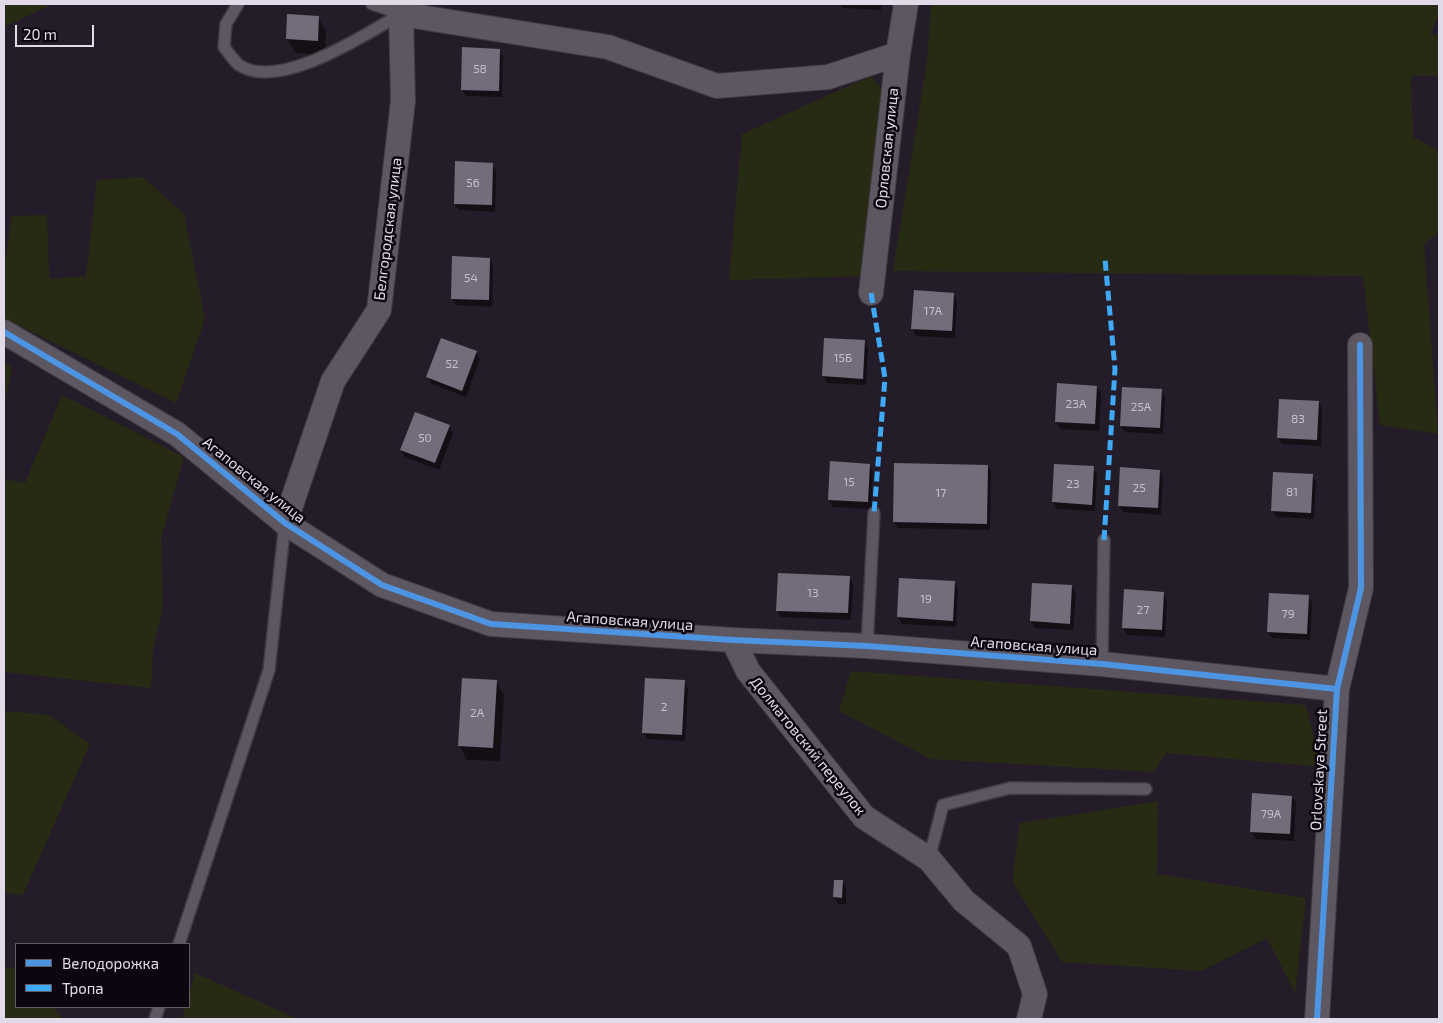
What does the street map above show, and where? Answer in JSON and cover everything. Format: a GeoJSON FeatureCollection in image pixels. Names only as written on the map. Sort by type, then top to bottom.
{"type":"FeatureCollection","features":[{"type":"Feature","properties":{"kind":"street","name":"Орловская улица"},"geometry":{"type":"LineString","coordinates":[[870,293],[898,54],[906,4]]}},
{"type":"Feature","properties":{"kind":"street"},"geometry":{"type":"LineString","coordinates":[[402,9],[608,48],[717,86],[828,76],[898,54]]}},
{"type":"Feature","properties":{"kind":"street","name":"Белгородская улица"},"geometry":{"type":"LineString","coordinates":[[285,523],[333,381],[378,310],[404,101],[402,9]]}},
{"type":"Feature","properties":{"kind":"street","name":"Агаповская улица"},"geometry":{"type":"LineString","coordinates":[[4,332],[178,434],[285,523],[382,585],[490,624],[733,640],[867,646],[1102,664],[1337,689]]}},
{"type":"Feature","properties":{"kind":"street","name":"Orlovskaya Street"},"geometry":{"type":"LineString","coordinates":[[1316,1019],[1337,689],[1361,588],[1360,345]]}},
{"type":"Feature","properties":{"kind":"street","name":"Долматовский переулок"},"geometry":{"type":"LineString","coordinates":[[733,640],[748,671],[864,817],[929,859],[964,900],[1019,946],[1035,994],[1030,1019]]}},
{"type":"Feature","properties":{"kind":"lane"},"geometry":{"type":"LineString","coordinates":[[238,4],[226,24],[224,48],[240,65],[260,72],[286,70],[337,51],[402,9]]}},
{"type":"Feature","properties":{"kind":"lane"},"geometry":{"type":"LineString","coordinates":[[372,4],[402,9]]}},
{"type":"Feature","properties":{"kind":"lane"},"geometry":{"type":"LineString","coordinates":[[867,646],[874,513]]}},
{"type":"Feature","properties":{"kind":"lane"},"geometry":{"type":"LineString","coordinates":[[179,943],[269,670],[285,523]]}},
{"type":"Feature","properties":{"kind":"lane"},"geometry":{"type":"LineString","coordinates":[[1102,664],[1104,540]]}},
{"type":"Feature","properties":{"kind":"lane"},"geometry":{"type":"LineString","coordinates":[[929,859],[943,805],[1010,788],[1146,789]]}},
{"type":"Feature","properties":{"kind":"green space"},"geometry":{"type":"Polygon","coordinates":[[[4,4],[47,4],[48,6],[4,26],[4,4]]]}},
{"type":"Feature","properties":{"kind":"green space"},"geometry":{"type":"Polygon","coordinates":[[[931,4],[1439,4],[1439,15],[1430,34],[1439,36],[1439,76],[1411,76],[1413,137],[1439,151],[1439,232],[1424,244],[1438,434],[1380,425],[1363,276],[893,271],[927,61],[931,4]]]}},
{"type":"Feature","properties":{"kind":"green space"},"geometry":{"type":"Polygon","coordinates":[[[871,76],[885,93],[871,276],[729,280],[742,134],[871,76]]]}},
{"type":"Feature","properties":{"kind":"green space"},"geometry":{"type":"Polygon","coordinates":[[[143,177],[184,214],[205,319],[176,403],[4,318],[4,268],[12,216],[47,215],[49,279],[86,276],[97,180],[143,177]]]}},
{"type":"Feature","properties":{"kind":"green space"},"geometry":{"type":"Polygon","coordinates":[[[4,361],[12,368],[4,405],[4,361]]]}},
{"type":"Feature","properties":{"kind":"green space"},"geometry":{"type":"Polygon","coordinates":[[[62,395],[184,457],[161,539],[163,607],[153,648],[151,688],[4,672],[4,479],[25,483],[62,395]]]}},
{"type":"Feature","properties":{"kind":"green space"},"geometry":{"type":"Polygon","coordinates":[[[851,671],[1306,705],[1321,767],[1166,753],[1154,772],[931,759],[839,711],[851,671]]]}},
{"type":"Feature","properties":{"kind":"green space"},"geometry":{"type":"Polygon","coordinates":[[[4,711],[49,715],[90,744],[23,895],[4,893],[4,711]]]}},
{"type":"Feature","properties":{"kind":"green space"},"geometry":{"type":"Polygon","coordinates":[[[1158,801],[1157,874],[1306,898],[1295,993],[1267,938],[1201,971],[1062,962],[1012,881],[1020,823],[1158,801]]]}},
{"type":"Feature","properties":{"kind":"green space"},"geometry":{"type":"Polygon","coordinates":[[[4,967],[15,969],[15,1008],[54,1008],[63,1019],[4,1019],[4,967]]]}},
{"type":"Feature","properties":{"kind":"green space"},"geometry":{"type":"Polygon","coordinates":[[[195,973],[298,1019],[182,1019],[185,1008],[190,1008],[190,990],[195,973]]]}},
{"type":"Feature","properties":{"kind":"building"},"geometry":{"type":"Polygon","coordinates":[[[287,14],[319,16],[318,41],[286,39],[287,14]]]}},
{"type":"Feature","properties":{"kind":"building"},"geometry":{"type":"Polygon","coordinates":[[[462,47],[500,49],[499,91],[461,90],[462,47]]]}},
{"type":"Feature","properties":{"kind":"building"},"geometry":{"type":"Polygon","coordinates":[[[455,161],[493,163],[492,205],[454,204],[455,161]]]}},
{"type":"Feature","properties":{"kind":"building"},"geometry":{"type":"Polygon","coordinates":[[[452,256],[490,258],[489,300],[451,299],[452,256]]]}},
{"type":"Feature","properties":{"kind":"building"},"geometry":{"type":"Polygon","coordinates":[[[914,290],[954,293],[952,331],[911,329],[914,290]]]}},
{"type":"Feature","properties":{"kind":"building"},"geometry":{"type":"Polygon","coordinates":[[[441,338],[477,351],[462,391],[426,377],[441,338]]]}},
{"type":"Feature","properties":{"kind":"building"},"geometry":{"type":"Polygon","coordinates":[[[824,338],[865,340],[863,379],[822,376],[824,338]]]}},
{"type":"Feature","properties":{"kind":"building"},"geometry":{"type":"Polygon","coordinates":[[[1057,383],[1097,386],[1095,424],[1055,422],[1057,383]]]}},
{"type":"Feature","properties":{"kind":"building"},"geometry":{"type":"Polygon","coordinates":[[[1122,387],[1162,389],[1160,428],[1120,426],[1122,387]]]}},
{"type":"Feature","properties":{"kind":"building"},"geometry":{"type":"Polygon","coordinates":[[[1279,399],[1319,401],[1317,440],[1277,438],[1279,399]]]}},
{"type":"Feature","properties":{"kind":"building"},"geometry":{"type":"Polygon","coordinates":[[[415,412],[450,425],[435,463],[400,450],[415,412]]]}},
{"type":"Feature","properties":{"kind":"building"},"geometry":{"type":"Polygon","coordinates":[[[830,461],[870,464],[868,502],[828,500],[830,461]]]}},
{"type":"Feature","properties":{"kind":"building"},"geometry":{"type":"Polygon","coordinates":[[[894,463],[988,465],[987,524],[893,522],[894,463]]]}},
{"type":"Feature","properties":{"kind":"building"},"geometry":{"type":"Polygon","coordinates":[[[1054,464],[1094,466],[1092,505],[1052,502],[1054,464]]]}},
{"type":"Feature","properties":{"kind":"building"},"geometry":{"type":"Polygon","coordinates":[[[1120,467],[1160,470],[1158,508],[1118,506],[1120,467]]]}},
{"type":"Feature","properties":{"kind":"building"},"geometry":{"type":"Polygon","coordinates":[[[1273,472],[1313,474],[1311,513],[1271,511],[1273,472]]]}},
{"type":"Feature","properties":{"kind":"building"},"geometry":{"type":"Polygon","coordinates":[[[778,573],[850,576],[848,613],[776,611],[778,573]]]}},
{"type":"Feature","properties":{"kind":"building"},"geometry":{"type":"Polygon","coordinates":[[[899,578],[955,581],[953,621],[897,617],[899,578]]]}},
{"type":"Feature","properties":{"kind":"building"},"geometry":{"type":"Polygon","coordinates":[[[1032,583],[1072,585],[1070,624],[1030,621],[1032,583]]]}},
{"type":"Feature","properties":{"kind":"building"},"geometry":{"type":"Polygon","coordinates":[[[1124,589],[1164,592],[1162,630],[1122,628],[1124,589]]]}},
{"type":"Feature","properties":{"kind":"building"},"geometry":{"type":"Polygon","coordinates":[[[1269,593],[1309,595],[1307,634],[1267,632],[1269,593]]]}},
{"type":"Feature","properties":{"kind":"building"},"geometry":{"type":"Polygon","coordinates":[[[462,678],[497,680],[493,748],[458,746],[462,678]]]}},
{"type":"Feature","properties":{"kind":"building"},"geometry":{"type":"Polygon","coordinates":[[[645,678],[685,680],[682,735],[642,733],[645,678]]]}},
{"type":"Feature","properties":{"kind":"building"},"geometry":{"type":"Polygon","coordinates":[[[1252,793],[1292,796],[1290,834],[1250,832],[1252,793]]]}},
{"type":"Feature","properties":{"kind":"building"},"geometry":{"type":"Polygon","coordinates":[[[834,880],[843,880],[842,898],[833,897],[834,880]]]}},
{"type":"Feature","properties":{"kind":"marked path"},"geometry":{"type":"LineString","coordinates":[[1104,540],[1115,369],[1105,259]]}},
{"type":"Feature","properties":{"kind":"marked path"},"geometry":{"type":"LineString","coordinates":[[871,293],[885,378],[874,513]]}},
{"type":"Feature","properties":{"kind":"cycle path"},"geometry":{"type":"LineString","coordinates":[[4,332],[177,434],[285,523],[382,585],[491,624],[733,640],[867,646],[1102,664],[1337,689]]}},
{"type":"Feature","properties":{"kind":"cycle path"},"geometry":{"type":"LineString","coordinates":[[1317,1019],[1337,689],[1361,588],[1360,345]]}}]}
